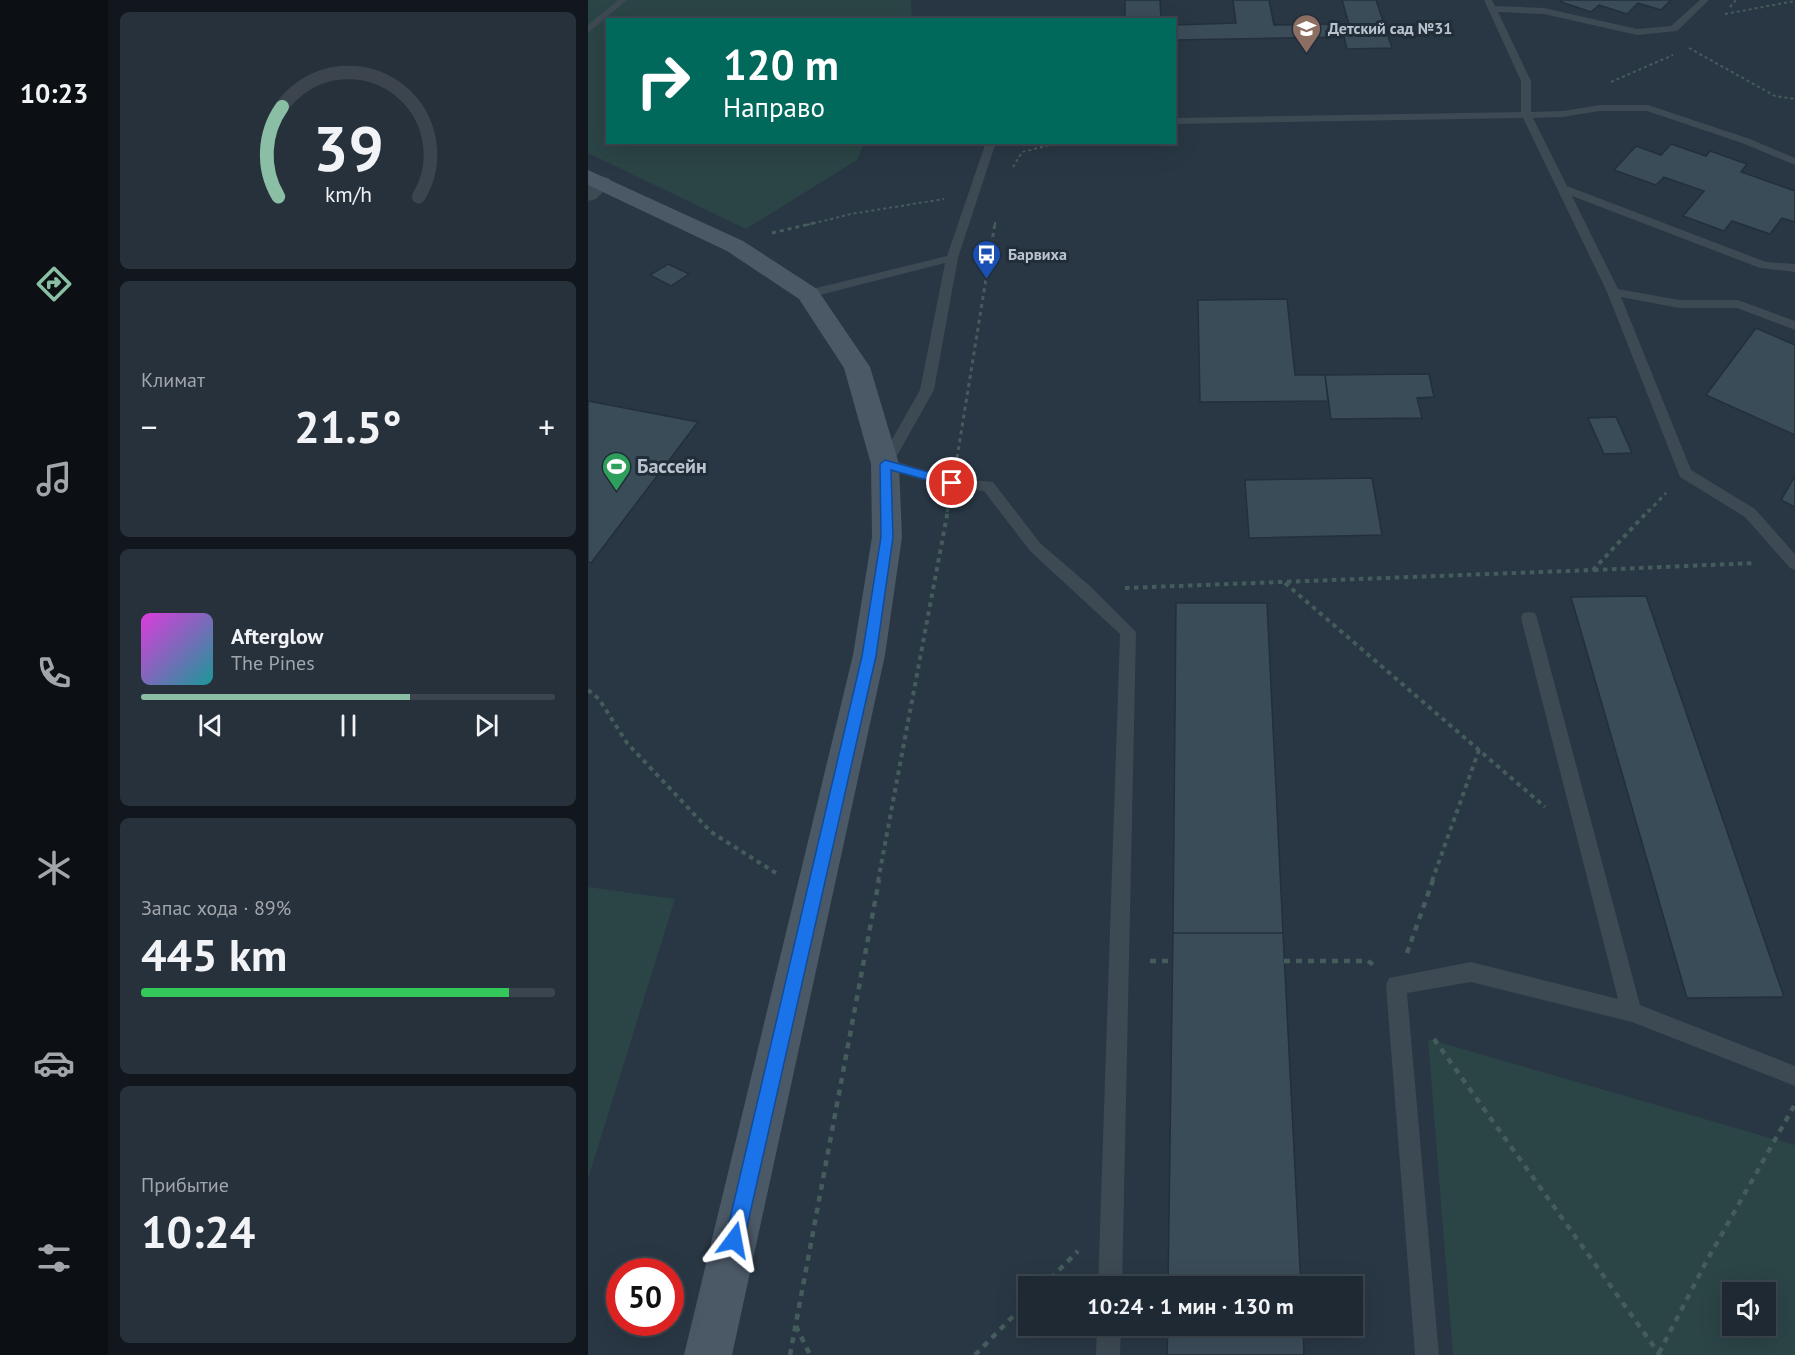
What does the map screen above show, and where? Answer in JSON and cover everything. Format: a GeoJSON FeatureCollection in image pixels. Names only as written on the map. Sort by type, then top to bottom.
{"type":"FeatureCollection","features":[{"type":"Feature","properties":{"kind":"main road"},"geometry":{"type":"LineString","coordinates":[[592,185],[735,246],[808,294],[857,367],[885,464],[887,537],[869,656],[708,1355]]}},
{"type":"Feature","properties":{"kind":"lane"},"geometry":{"type":"LineString","coordinates":[[588,30],[623,0]]}},
{"type":"Feature","properties":{"kind":"lane"},"geometry":{"type":"LineString","coordinates":[[1491,5],[1544,11],[1637,32],[1674,29],[1705,0]]}},
{"type":"Feature","properties":{"kind":"lane"},"geometry":{"type":"LineString","coordinates":[[1491,5],[1526,81],[1526,113],[1613,292],[1685,473],[1750,513],[1793,562]]}},
{"type":"Feature","properties":{"kind":"lane"},"geometry":{"type":"LineString","coordinates":[[1176,121],[1563,114],[1600,108],[1648,108],[1746,141],[1795,162]]}},
{"type":"Feature","properties":{"kind":"lane"},"geometry":{"type":"LineString","coordinates":[[990,144],[952,258],[927,390],[885,464],[952,483],[988,486],[1035,547],[1085,590],[1128,632],[1110,1276]]}},
{"type":"Feature","properties":{"kind":"lane"},"geometry":{"type":"LineString","coordinates":[[1564,189],[1764,265],[1795,268]]}},
{"type":"Feature","properties":{"kind":"lane"},"geometry":{"type":"LineString","coordinates":[[808,294],[952,258]]}},
{"type":"Feature","properties":{"kind":"lane"},"geometry":{"type":"LineString","coordinates":[[1613,292],[1679,304],[1738,304],[1795,327]]}},
{"type":"Feature","properties":{"kind":"lane"},"geometry":{"type":"LineString","coordinates":[[1530,618],[1632,1012]]}},
{"type":"Feature","properties":{"kind":"lane"},"geometry":{"type":"LineString","coordinates":[[1427,1355],[1396,985],[1471,972],[1632,1012],[1795,1076]]}},
{"type":"Feature","properties":{"kind":"lane"},"geometry":{"type":"LineString","coordinates":[[1108,1355],[1109,1336]]}},
{"type":"Feature","properties":{"kind":"path"},"geometry":{"type":"LineString","coordinates":[[1723,14],[1795,1]]}},
{"type":"Feature","properties":{"kind":"path"},"geometry":{"type":"LineString","coordinates":[[1637,32],[1691,48],[1775,96],[1795,99]]}},
{"type":"Feature","properties":{"kind":"path"},"geometry":{"type":"LineString","coordinates":[[1563,114],[1621,76],[1691,48]]}},
{"type":"Feature","properties":{"kind":"path"},"geometry":{"type":"LineString","coordinates":[[790,1355],[952,483],[1001,189],[1022,152],[1054,144]]}},
{"type":"Feature","properties":{"kind":"path"},"geometry":{"type":"LineString","coordinates":[[735,246],[786,228],[851,214],[1001,189]]}},
{"type":"Feature","properties":{"kind":"path"},"geometry":{"type":"LineString","coordinates":[[1593,570],[1685,473]]}},
{"type":"Feature","properties":{"kind":"path"},"geometry":{"type":"LineString","coordinates":[[1085,590],[1793,562]]}},
{"type":"Feature","properties":{"kind":"path"},"geometry":{"type":"LineString","coordinates":[[1284,582],[1589,845]]}},
{"type":"Feature","properties":{"kind":"path"},"geometry":{"type":"LineString","coordinates":[[588,690],[598,699],[634,752],[664,786],[711,832],[814,897]]}},
{"type":"Feature","properties":{"kind":"path"},"geometry":{"type":"LineString","coordinates":[[1396,985],[1479,750]]}},
{"type":"Feature","properties":{"kind":"path"},"geometry":{"type":"LineString","coordinates":[[1284,961],[1368,961],[1396,985],[1659,1354],[1700,1273],[1795,1104]]}},
{"type":"Feature","properties":{"kind":"path"},"geometry":{"type":"LineString","coordinates":[[975,1355],[1018,1311]]}},
{"type":"Feature","properties":{"kind":"path"},"geometry":{"type":"LineString","coordinates":[[796,1325],[810,1355]]}},
{"type":"Feature","properties":{"kind":"green space"},"geometry":{"type":"Polygon","coordinates":[[[588,0],[911,0],[912,18],[606,18],[606,144],[864,144],[857,160],[746,229],[588,153],[588,0]]]}},
{"type":"Feature","properties":{"kind":"green space"},"geometry":{"type":"Polygon","coordinates":[[[588,887],[675,899],[588,1179],[588,887]]]}},
{"type":"Feature","properties":{"kind":"green space"},"geometry":{"type":"Polygon","coordinates":[[[1428,1039],[1795,1145],[1795,1355],[1453,1355],[1428,1039]]]}},
{"type":"Feature","properties":{"kind":"building"},"geometry":{"type":"Polygon","coordinates":[[[1125,0],[1160,0],[1161,18],[1125,18],[1125,0]]]}},
{"type":"Feature","properties":{"kind":"building"},"geometry":{"type":"Polygon","coordinates":[[[1233,0],[1269,0],[1274,25],[1349,24],[1342,0],[1376,0],[1392,48],[1347,49],[1344,37],[1176,40],[1176,25],[1236,23],[1233,0]]]}},
{"type":"Feature","properties":{"kind":"building"},"geometry":{"type":"Polygon","coordinates":[[[1563,0],[1671,0],[1661,10],[1638,3],[1627,14],[1599,5],[1591,12],[1561,2],[1563,0]]]}},
{"type":"Feature","properties":{"kind":"building"},"geometry":{"type":"Polygon","coordinates":[[[1671,144],[1706,156],[1710,151],[1747,164],[1741,172],[1795,191],[1795,222],[1782,218],[1770,234],[1732,221],[1724,231],[1683,216],[1704,191],[1664,177],[1656,185],[1614,170],[1636,146],[1661,155],[1671,144]]]}},
{"type":"Feature","properties":{"kind":"building"},"geometry":{"type":"Polygon","coordinates":[[[668,264],[689,274],[671,286],[650,275],[668,264]]]}},
{"type":"Feature","properties":{"kind":"building"},"geometry":{"type":"Polygon","coordinates":[[[1287,299],[1295,375],[1325,375],[1328,401],[1200,402],[1198,300],[1287,299]]]}},
{"type":"Feature","properties":{"kind":"building"},"geometry":{"type":"Polygon","coordinates":[[[1756,328],[1795,345],[1795,435],[1706,395],[1756,328]]]}},
{"type":"Feature","properties":{"kind":"building"},"geometry":{"type":"Polygon","coordinates":[[[1429,374],[1434,397],[1417,398],[1422,418],[1331,419],[1325,375],[1429,374]]]}},
{"type":"Feature","properties":{"kind":"building","name":"Бассейн"},"geometry":{"type":"Polygon","coordinates":[[[588,401],[698,422],[591,563],[588,562],[588,401]]]}},
{"type":"Feature","properties":{"kind":"building"},"geometry":{"type":"Polygon","coordinates":[[[1616,417],[1632,453],[1604,454],[1588,418],[1616,417]]]}},
{"type":"Feature","properties":{"kind":"building"},"geometry":{"type":"Polygon","coordinates":[[[1795,476],[1795,507],[1781,500],[1795,476]]]}},
{"type":"Feature","properties":{"kind":"building"},"geometry":{"type":"Polygon","coordinates":[[[1372,478],[1382,535],[1249,538],[1245,480],[1372,478]]]}},
{"type":"Feature","properties":{"kind":"building"},"geometry":{"type":"Polygon","coordinates":[[[1646,596],[1784,997],[1687,998],[1571,597],[1646,596]]]}},
{"type":"Feature","properties":{"kind":"building"},"geometry":{"type":"Polygon","coordinates":[[[1176,603],[1267,603],[1283,933],[1173,933],[1176,603]]]}},
{"type":"Feature","properties":{"kind":"building"},"geometry":{"type":"Polygon","coordinates":[[[1173,933],[1283,933],[1300,1276],[1168,1276],[1173,933]]]}},
{"type":"Feature","properties":{"kind":"building"},"geometry":{"type":"Polygon","coordinates":[[[1168,1336],[1303,1336],[1304,1355],[1167,1355],[1168,1336]]]}},
{"type":"Feature","properties":{"kind":"place","name":"Детский сад №31"},"geometry":{"type":"Point","coordinates":[1307,54]}},
{"type":"Feature","properties":{"kind":"place","name":"Барвиха"},"geometry":{"type":"Point","coordinates":[987,280]}},
{"type":"Feature","properties":{"kind":"place","name":"Бассейн"},"geometry":{"type":"Point","coordinates":[616,492]}},
{"type":"Feature","properties":{"kind":"route"},"geometry":{"type":"LineString","coordinates":[[734,1240],[869,656],[887,537],[885,464],[952,483]]}}]}
